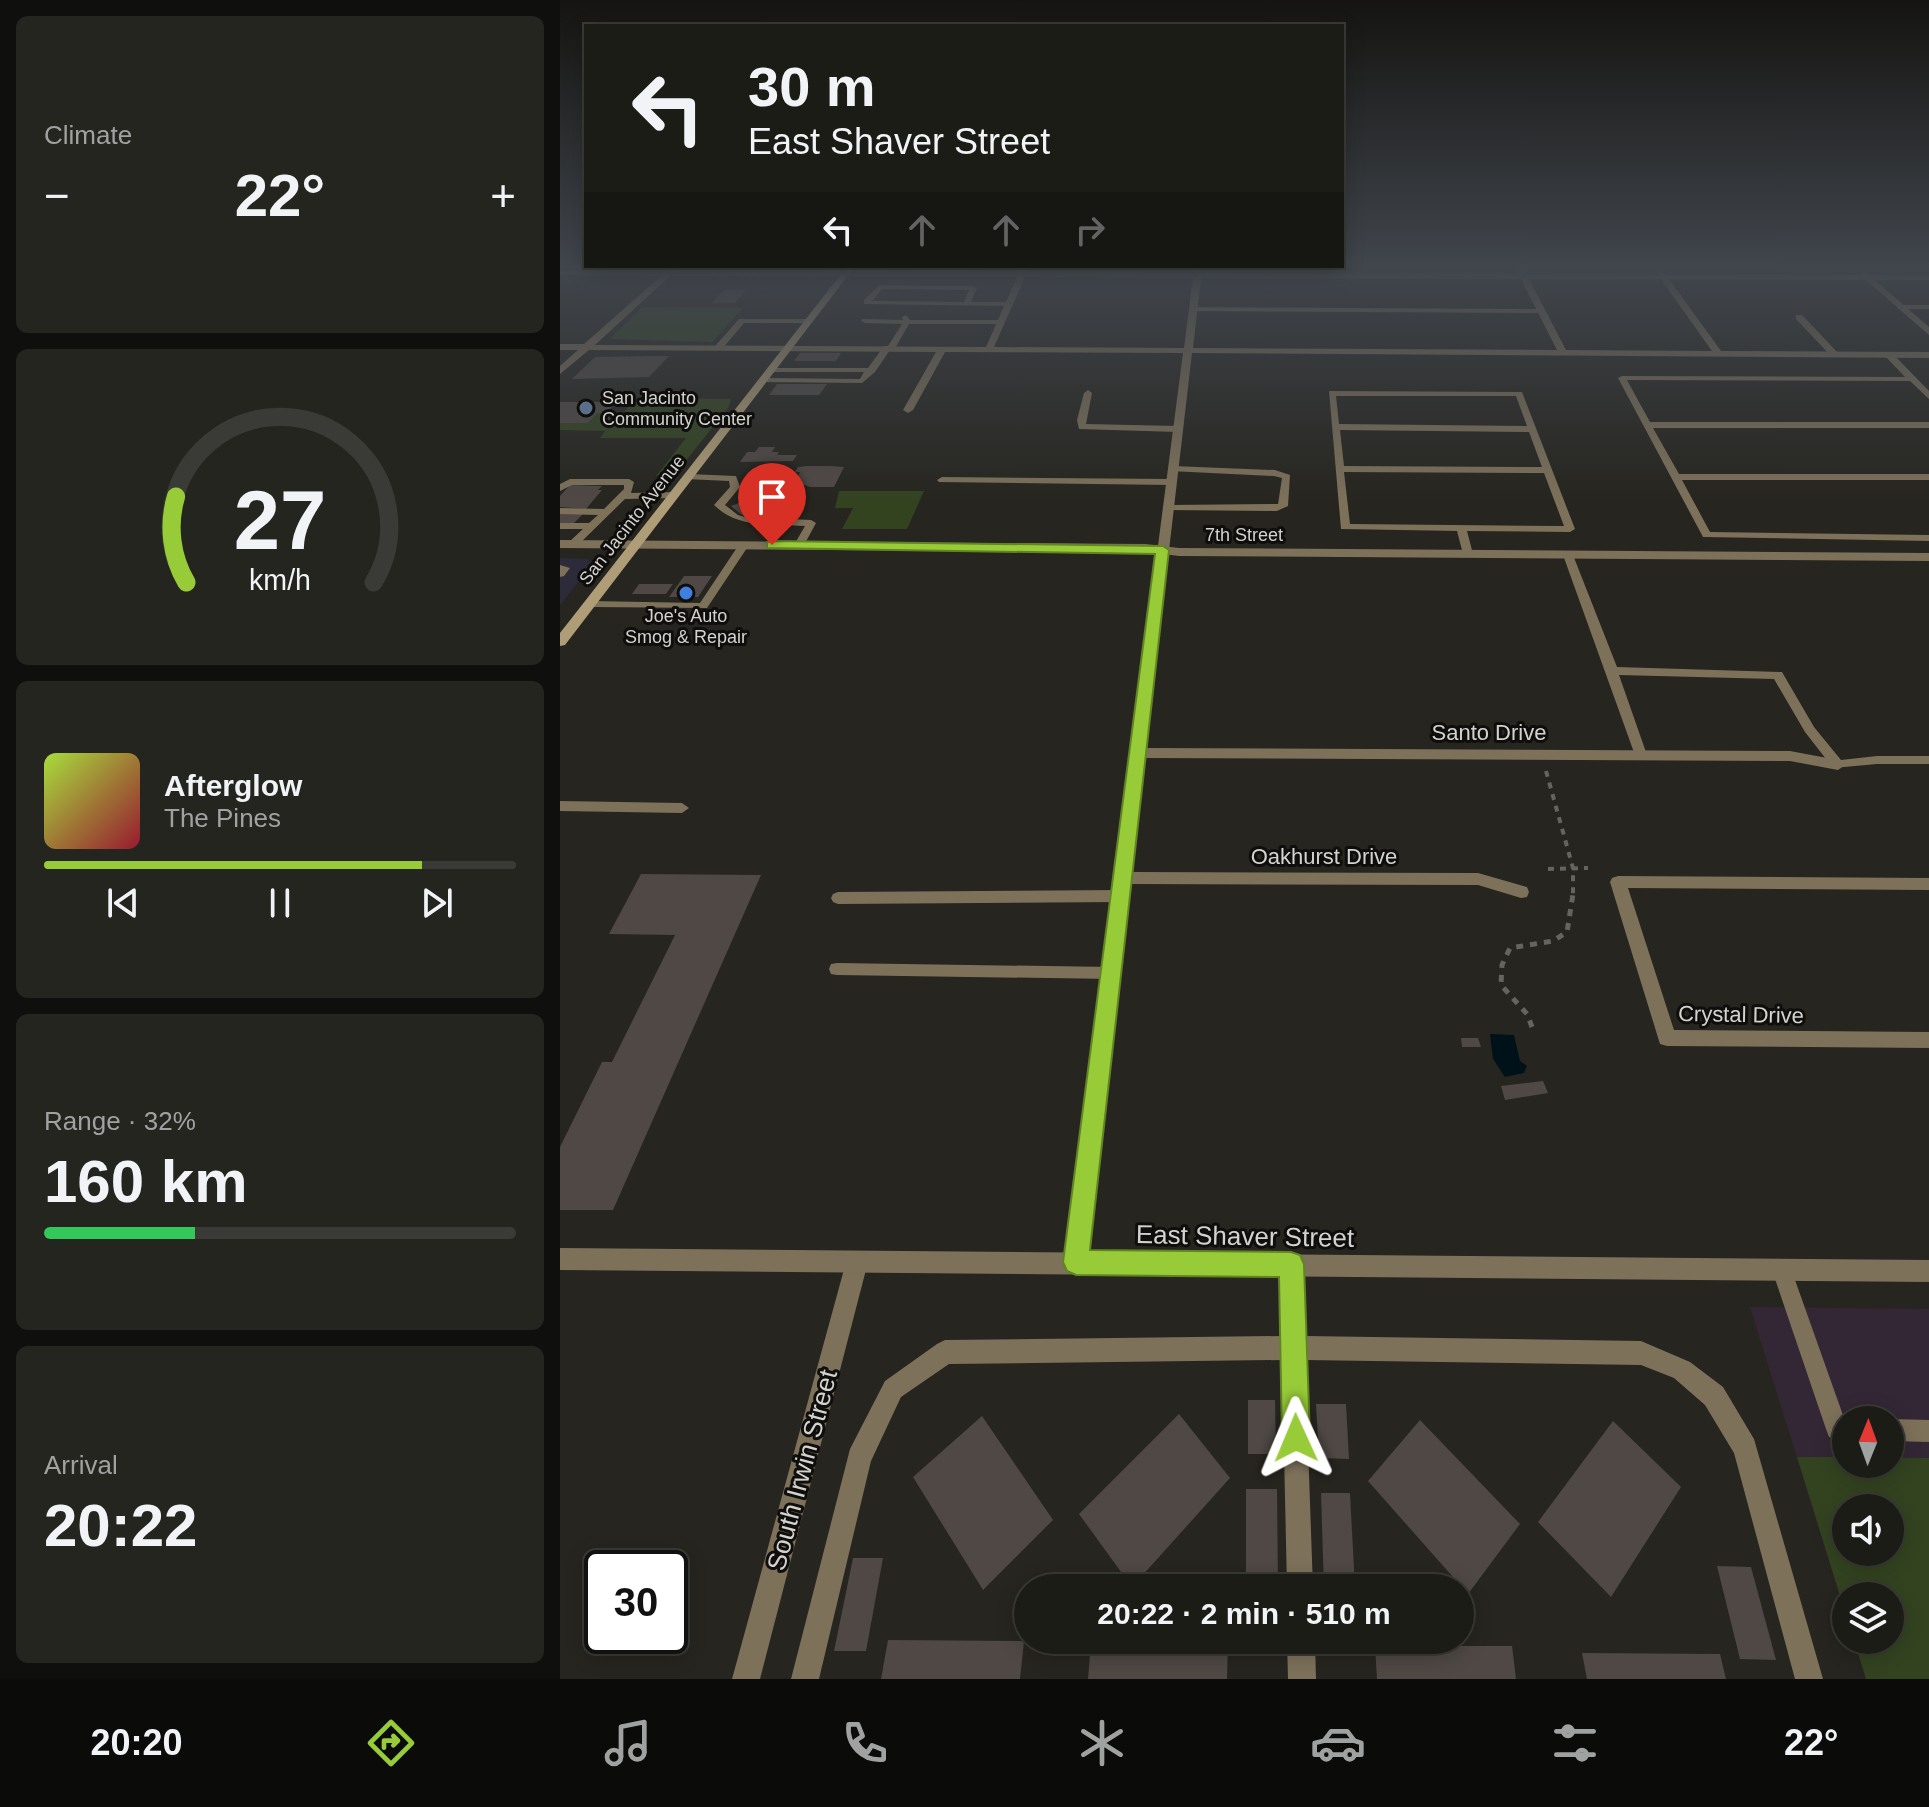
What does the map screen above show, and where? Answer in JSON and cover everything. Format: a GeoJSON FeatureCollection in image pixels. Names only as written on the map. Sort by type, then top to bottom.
{"type":"FeatureCollection","features":[{"type":"Feature","properties":{"kind":"main road","name":"San Jacinto Avenue"},"geometry":{"type":"LineString","coordinates":[[560,642],[566,627],[590,604],[789,348]]}},
{"type":"Feature","properties":{"kind":"street"},"geometry":{"type":"LineString","coordinates":[[560,371],[586,347]]}},
{"type":"Feature","properties":{"kind":"street"},"geometry":{"type":"LineString","coordinates":[[744,347],[1929,355]]}},
{"type":"Feature","properties":{"kind":"street"},"geometry":{"type":"LineString","coordinates":[[1560,347],[1562,352]]}},
{"type":"Feature","properties":{"kind":"street"},"geometry":{"type":"LineString","coordinates":[[1714,347],[1718,353]]}},
{"type":"Feature","properties":{"kind":"street"},"geometry":{"type":"LineString","coordinates":[[908,410],[942,349]]}},
{"type":"Feature","properties":{"kind":"street"},"geometry":{"type":"LineString","coordinates":[[1076,1262],[1188,350]]}},
{"type":"Feature","properties":{"kind":"street","name":"7th Street"},"geometry":{"type":"LineString","coordinates":[[567,544],[1929,557]]}},
{"type":"Feature","properties":{"kind":"street","name":"Santo Drive"},"geometry":{"type":"LineString","coordinates":[[1139,753],[1790,756],[1838,765]]}},
{"type":"Feature","properties":{"kind":"street","name":"Oakhurst Drive"},"geometry":{"type":"LineString","coordinates":[[1124,878],[1478,879],[1521,892]]}},
{"type":"Feature","properties":{"kind":"street","name":"Crystal Drive"},"geometry":{"type":"LineString","coordinates":[[1929,884],[1618,882],[1667,1038],[1929,1040]]}},
{"type":"Feature","properties":{"kind":"street","name":"East Shaver Street"},"geometry":{"type":"LineString","coordinates":[[560,1259],[1929,1271]]}},
{"type":"Feature","properties":{"kind":"street","name":"South Irwin Street"},"geometry":{"type":"LineString","coordinates":[[746,1679],[857,1262]]}},
{"type":"Feature","properties":{"kind":"street"},"geometry":{"type":"LineString","coordinates":[[1291,1264],[1300,1574]]}},
{"type":"Feature","properties":{"kind":"street"},"geometry":{"type":"LineString","coordinates":[[805,1679],[859,1458],[893,1389],[945,1352],[1294,1348],[1641,1353],[1682,1370],[1714,1396],[1745,1448],[1809,1679]]}},
{"type":"Feature","properties":{"kind":"street"},"geometry":{"type":"LineString","coordinates":[[1301,1654],[1302,1679]]}},
{"type":"Feature","properties":{"kind":"lane"},"geometry":{"type":"LineString","coordinates":[[1828,347],[1834,354]]}},
{"type":"Feature","properties":{"kind":"lane"},"geometry":{"type":"LineString","coordinates":[[763,380],[862,381],[889,348]]}},
{"type":"Feature","properties":{"kind":"lane"},"geometry":{"type":"LineString","coordinates":[[1888,354],[1929,396]]}},
{"type":"Feature","properties":{"kind":"lane"},"geometry":{"type":"LineString","coordinates":[[772,370],[872,370]]}},
{"type":"Feature","properties":{"kind":"lane"},"geometry":{"type":"LineString","coordinates":[[1912,379],[1622,378],[1707,535],[1929,538]]}},
{"type":"Feature","properties":{"kind":"lane"},"geometry":{"type":"LineString","coordinates":[[1088,393],[1082,427],[1178,429]]}},
{"type":"Feature","properties":{"kind":"lane"},"geometry":{"type":"LineString","coordinates":[[1332,393],[1519,394],[1532,429],[1570,529],[1345,527],[1332,393]]}},
{"type":"Feature","properties":{"kind":"lane"},"geometry":{"type":"LineString","coordinates":[[1647,425],[1929,425]]}},
{"type":"Feature","properties":{"kind":"lane"},"geometry":{"type":"LineString","coordinates":[[1335,427],[1532,429]]}},
{"type":"Feature","properties":{"kind":"lane"},"geometry":{"type":"LineString","coordinates":[[1339,469],[1548,470]]}},
{"type":"Feature","properties":{"kind":"lane"},"geometry":{"type":"LineString","coordinates":[[942,480],[1275,473],[1287,477],[1286,498],[1283,506],[1277,508],[1168,508]]}},
{"type":"Feature","properties":{"kind":"lane"},"geometry":{"type":"LineString","coordinates":[[688,477],[733,478],[735,487],[719,505],[734,517],[811,523],[799,545]]}},
{"type":"Feature","properties":{"kind":"lane"},"geometry":{"type":"LineString","coordinates":[[1676,477],[1929,477]]}},
{"type":"Feature","properties":{"kind":"lane"},"geometry":{"type":"LineString","coordinates":[[560,488],[570,482],[629,482],[629,490],[567,544]]}},
{"type":"Feature","properties":{"kind":"lane"},"geometry":{"type":"LineString","coordinates":[[623,496],[674,495]]}},
{"type":"Feature","properties":{"kind":"lane"},"geometry":{"type":"LineString","coordinates":[[560,511],[605,512]]}},
{"type":"Feature","properties":{"kind":"lane"},"geometry":{"type":"LineString","coordinates":[[560,526],[591,526]]}},
{"type":"Feature","properties":{"kind":"lane"},"geometry":{"type":"LineString","coordinates":[[1461,528],[1468,554]]}},
{"type":"Feature","properties":{"kind":"lane"},"geometry":{"type":"LineString","coordinates":[[1892,537],[1907,557]]}},
{"type":"Feature","properties":{"kind":"lane"},"geometry":{"type":"LineString","coordinates":[[590,604],[703,606],[744,545]]}},
{"type":"Feature","properties":{"kind":"lane"},"geometry":{"type":"LineString","coordinates":[[1568,555],[1641,755]]}},
{"type":"Feature","properties":{"kind":"lane"},"geometry":{"type":"LineString","coordinates":[[1612,671],[1778,675],[1809,729],[1838,765],[1877,760],[1929,760]]}},
{"type":"Feature","properties":{"kind":"lane"},"geometry":{"type":"LineString","coordinates":[[560,806],[682,808]]}},
{"type":"Feature","properties":{"kind":"lane"},"geometry":{"type":"LineString","coordinates":[[838,898],[1122,896]]}},
{"type":"Feature","properties":{"kind":"lane"},"geometry":{"type":"LineString","coordinates":[[837,969],[1112,973]]}},
{"type":"Feature","properties":{"kind":"lane"},"geometry":{"type":"LineString","coordinates":[[1782,1270],[1832,1415]]}},
{"type":"Feature","properties":{"kind":"lane"},"geometry":{"type":"LineString","coordinates":[[1904,1430],[1929,1431]]}},
{"type":"Feature","properties":{"kind":"path"},"geometry":{"type":"LineString","coordinates":[[1532,1027],[1529,1015],[1500,986],[1498,969],[1510,948],[1553,941],[1567,932],[1573,901],[1573,868],[1546,771]]}},
{"type":"Feature","properties":{"kind":"path"},"geometry":{"type":"LineString","coordinates":[[1548,869],[1588,868]]}},
{"type":"Feature","properties":{"kind":"shaded area"},"geometry":{"type":"Polygon","coordinates":[[[560,558],[588,559],[592,564],[560,605],[560,558]]]}},
{"type":"Feature","properties":{"kind":"shaded area"},"geometry":{"type":"Polygon","coordinates":[[[1490,1034],[1514,1035],[1520,1061],[1527,1066],[1524,1073],[1505,1077],[1493,1059],[1490,1034]]]}},
{"type":"Feature","properties":{"kind":"shaded area"},"geometry":{"type":"Polygon","coordinates":[[[1750,1307],[1929,1309],[1929,1679],[1866,1679],[1858,1654],[1904,1654],[1904,1582],[1836,1582],[1750,1307]]]}},
{"type":"Feature","properties":{"kind":"green space"},"geometry":{"type":"Polygon","coordinates":[[[637,398],[731,399],[728,408],[676,473],[656,476],[686,438],[600,438],[605,431],[560,430],[560,423],[597,413],[623,413],[637,398]]]}},
{"type":"Feature","properties":{"kind":"green space"},"geometry":{"type":"Polygon","coordinates":[[[839,491],[924,491],[907,529],[842,529],[853,508],[835,508],[839,491]]]}},
{"type":"Feature","properties":{"kind":"green space"},"geometry":{"type":"Polygon","coordinates":[[[1797,1457],[1832,1457],[1832,1478],[1904,1478],[1904,1458],[1929,1458],[1929,1679],[1866,1679],[1858,1654],[1904,1654],[1904,1582],[1836,1582],[1797,1457]]]}},
{"type":"Feature","properties":{"kind":"building"},"geometry":{"type":"Polygon","coordinates":[[[800,353],[841,353],[836,361],[794,361],[800,353]]]}},
{"type":"Feature","properties":{"kind":"building"},"geometry":{"type":"Polygon","coordinates":[[[669,356],[649,377],[572,379],[595,357],[669,356]]]}},
{"type":"Feature","properties":{"kind":"building"},"geometry":{"type":"Polygon","coordinates":[[[777,384],[827,384],[819,395],[769,395],[777,384]]]}},
{"type":"Feature","properties":{"kind":"building","name":"San Jacinto Community Center"},"geometry":{"type":"Polygon","coordinates":[[[560,402],[617,402],[606,413],[597,413],[587,423],[560,423],[560,402]]]}},
{"type":"Feature","properties":{"kind":"building"},"geometry":{"type":"Polygon","coordinates":[[[759,447],[775,447],[772,452],[779,452],[777,455],[797,455],[793,461],[740,462],[747,452],[755,452],[759,447]]]}},
{"type":"Feature","properties":{"kind":"building"},"geometry":{"type":"Polygon","coordinates":[[[798,467],[844,467],[834,487],[810,487],[796,482],[800,472],[795,472],[798,467]]]}},
{"type":"Feature","properties":{"kind":"building"},"geometry":{"type":"Polygon","coordinates":[[[570,485],[602,486],[598,490],[602,490],[586,509],[560,507],[560,496],[570,485]]]}},
{"type":"Feature","properties":{"kind":"building"},"geometry":{"type":"Polygon","coordinates":[[[772,491],[783,500],[742,515],[731,506],[772,491]]]}},
{"type":"Feature","properties":{"kind":"building"},"geometry":{"type":"Polygon","coordinates":[[[560,514],[583,514],[573,524],[560,524],[560,514]]]}},
{"type":"Feature","properties":{"kind":"building"},"geometry":{"type":"Polygon","coordinates":[[[684,576],[712,576],[698,597],[669,597],[684,576]]]}},
{"type":"Feature","properties":{"kind":"building"},"geometry":{"type":"Polygon","coordinates":[[[639,584],[673,584],[666,594],[632,594],[639,584]]]}},
{"type":"Feature","properties":{"kind":"building"},"geometry":{"type":"Polygon","coordinates":[[[641,874],[761,875],[613,1210],[560,1210],[560,1147],[602,1062],[612,1062],[675,935],[609,934],[641,874]]]}},
{"type":"Feature","properties":{"kind":"building"},"geometry":{"type":"Polygon","coordinates":[[[1461,1038],[1478,1038],[1481,1047],[1462,1047],[1461,1038]]]}},
{"type":"Feature","properties":{"kind":"building"},"geometry":{"type":"Polygon","coordinates":[[[1543,1081],[1548,1093],[1505,1100],[1501,1086],[1543,1081]]]}},
{"type":"Feature","properties":{"kind":"building"},"geometry":{"type":"Polygon","coordinates":[[[1248,1400],[1275,1400],[1276,1454],[1248,1454],[1248,1400]]]}},
{"type":"Feature","properties":{"kind":"building"},"geometry":{"type":"Polygon","coordinates":[[[1316,1404],[1346,1404],[1349,1459],[1319,1458],[1316,1404]]]}},
{"type":"Feature","properties":{"kind":"building"},"geometry":{"type":"Polygon","coordinates":[[[1179,1414],[1230,1478],[1144,1574],[1123,1574],[1079,1514],[1179,1414]]]}},
{"type":"Feature","properties":{"kind":"building"},"geometry":{"type":"Polygon","coordinates":[[[982,1416],[1053,1520],[983,1590],[913,1477],[982,1416]]]}},
{"type":"Feature","properties":{"kind":"building"},"geometry":{"type":"Polygon","coordinates":[[[1420,1420],[1520,1524],[1474,1586],[1474,1574],[1450,1574],[1368,1481],[1420,1420]]]}},
{"type":"Feature","properties":{"kind":"building"},"geometry":{"type":"Polygon","coordinates":[[[1613,1421],[1681,1487],[1611,1597],[1538,1522],[1613,1421]]]}},
{"type":"Feature","properties":{"kind":"building"},"geometry":{"type":"Polygon","coordinates":[[[1246,1489],[1277,1489],[1278,1574],[1246,1574],[1246,1489]]]}},
{"type":"Feature","properties":{"kind":"building"},"geometry":{"type":"Polygon","coordinates":[[[1321,1493],[1350,1493],[1354,1574],[1324,1574],[1321,1493]]]}},
{"type":"Feature","properties":{"kind":"building"},"geometry":{"type":"Polygon","coordinates":[[[853,1558],[883,1558],[866,1651],[834,1651],[853,1558]]]}},
{"type":"Feature","properties":{"kind":"building"},"geometry":{"type":"Polygon","coordinates":[[[1717,1566],[1751,1567],[1776,1660],[1740,1659],[1717,1566]]]}},
{"type":"Feature","properties":{"kind":"building"},"geometry":{"type":"Polygon","coordinates":[[[888,1640],[1014,1641],[1014,1654],[1023,1654],[1020,1679],[881,1679],[888,1640]]]}},
{"type":"Feature","properties":{"kind":"building"},"geometry":{"type":"Polygon","coordinates":[[[1474,1646],[1512,1646],[1516,1679],[1377,1679],[1375,1654],[1474,1654],[1474,1646]]]}},
{"type":"Feature","properties":{"kind":"building"},"geometry":{"type":"Polygon","coordinates":[[[1582,1653],[1720,1654],[1726,1679],[1587,1679],[1582,1653]]]}},
{"type":"Feature","properties":{"kind":"building"},"geometry":{"type":"Polygon","coordinates":[[[1090,1654],[1228,1654],[1227,1679],[1088,1679],[1090,1654]]]}},
{"type":"Feature","properties":{"kind":"place","name":"San Jacinto Community Center"},"geometry":{"type":"Point","coordinates":[586,408]}},
{"type":"Feature","properties":{"kind":"place","name":"Joe's Auto Smog & Repair"},"geometry":{"type":"Point","coordinates":[686,593]}},
{"type":"Feature","properties":{"kind":"route"},"geometry":{"type":"LineString","coordinates":[[772,545],[1163,550],[1076,1262],[1291,1264],[1296,1438]]}}]}
